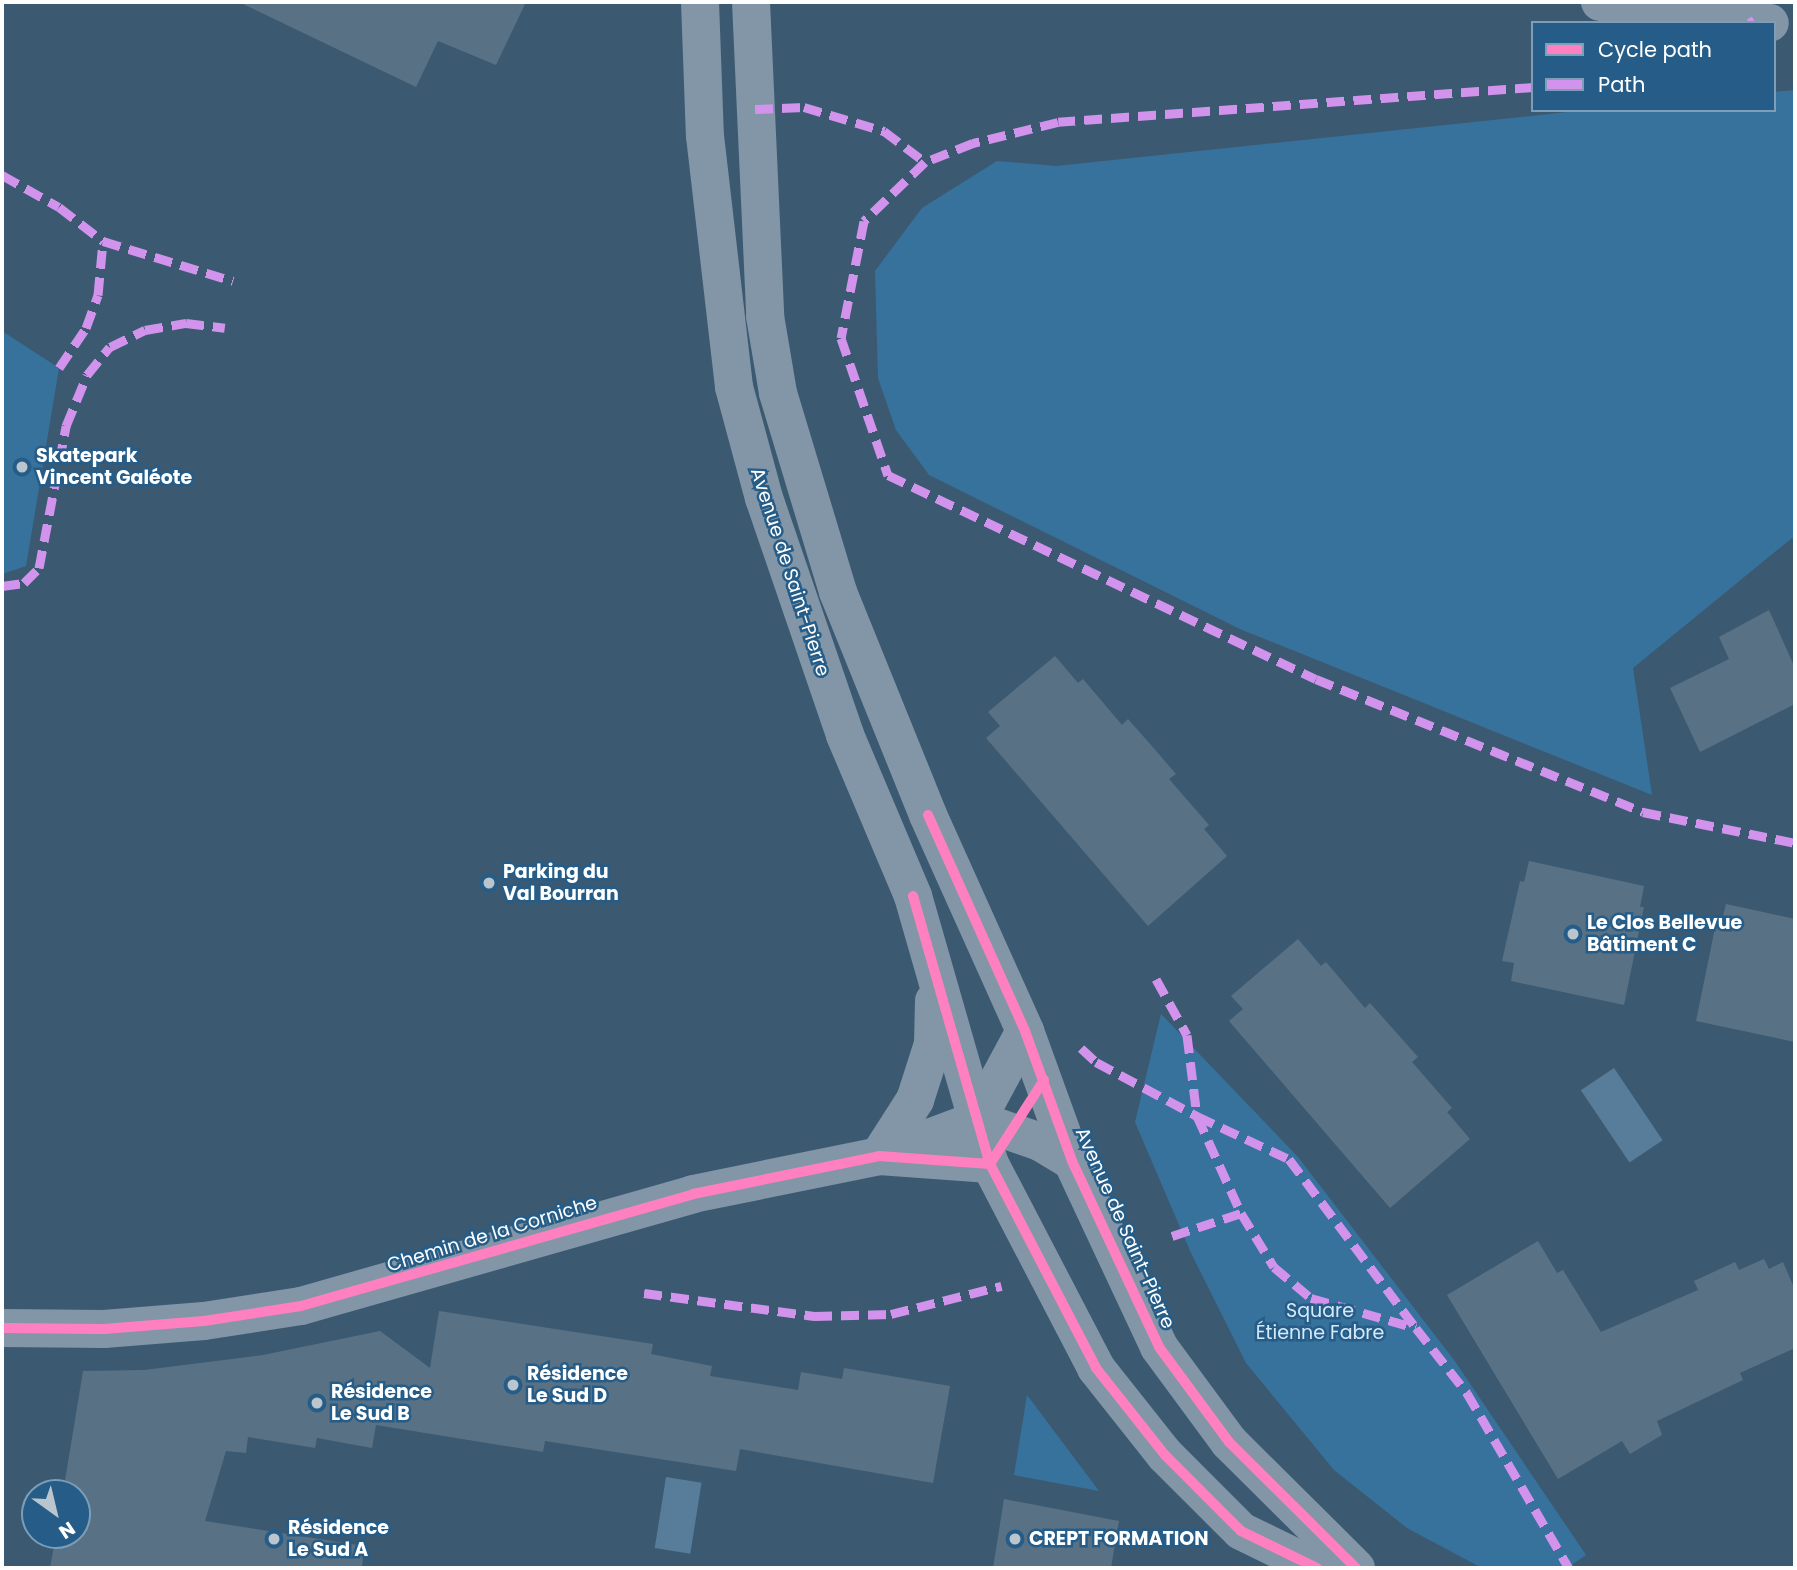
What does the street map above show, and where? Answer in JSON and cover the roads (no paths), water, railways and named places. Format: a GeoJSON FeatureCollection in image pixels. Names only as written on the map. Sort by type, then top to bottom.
{"type":"FeatureCollection","features":[{"type":"Feature","properties":{"kind":"street","name":"Avenue de Saint-Pierre"},"geometry":{"type":"LineString","coordinates":[[700,2],[705,136],[734,387],[764,498],[845,735],[914,896],[935,964],[993,1126],[1040,1142],[1072,1161]]}},
{"type":"Feature","properties":{"kind":"street","name":"Avenue de Saint-Pierre"},"geometry":{"type":"LineString","coordinates":[[751,2],[765,316],[778,393],[838,592],[928,815],[1025,1031],[1072,1161],[1159,1347],[1229,1442],[1356,1568]]}},
{"type":"Feature","properties":{"kind":"street"},"geometry":{"type":"LineString","coordinates":[[1600,2],[1756,21]]}},
{"type":"Feature","properties":{"kind":"street"},"geometry":{"type":"LineString","coordinates":[[1776,24],[1795,27]]}},
{"type":"Feature","properties":{"kind":"street"},"geometry":{"type":"LineString","coordinates":[[879,1156],[915,1100],[933,1044],[935,964]]}},
{"type":"Feature","properties":{"kind":"street"},"geometry":{"type":"LineString","coordinates":[[1025,1031],[993,1126],[990,1164],[1096,1368],[1165,1455],[1241,1531],[1317,1568]]}},
{"type":"Feature","properties":{"kind":"street"},"geometry":{"type":"LineString","coordinates":[[879,1156],[993,1126],[1044,1080]]}},
{"type":"Feature","properties":{"kind":"street","name":"Chemin de la Corniche"},"geometry":{"type":"LineString","coordinates":[[2,1328],[117,1328],[301,1307],[412,1279],[638,1207],[879,1156],[990,1164]]}},
{"type":"Feature","properties":{"kind":"place","name":"Skatepark Vincent Galéote"},"geometry":{"type":"Point","coordinates":[22,467]}},
{"type":"Feature","properties":{"kind":"place","name":"Parking du Val Bourran"},"geometry":{"type":"Point","coordinates":[489,883]}},
{"type":"Feature","properties":{"kind":"place","name":"Le Clos Bellevue Bâtiment C"},"geometry":{"type":"Point","coordinates":[1573,934]}},
{"type":"Feature","properties":{"kind":"place","name":"Résidence Le Sud D"},"geometry":{"type":"Point","coordinates":[513,1385]}},
{"type":"Feature","properties":{"kind":"place","name":"Résidence Le Sud B"},"geometry":{"type":"Point","coordinates":[317,1403]}},
{"type":"Feature","properties":{"kind":"place","name":"Résidence Le Sud A"},"geometry":{"type":"Point","coordinates":[274,1539]}},
{"type":"Feature","properties":{"kind":"place","name":"CREPT FORMATION"},"geometry":{"type":"Point","coordinates":[1015,1539]}},
{"type":"Feature","properties":{"kind":"park label","name":"Square Étienne Fabre"},"geometry":{"type":"Point","coordinates":[1320,1322]}}]}
